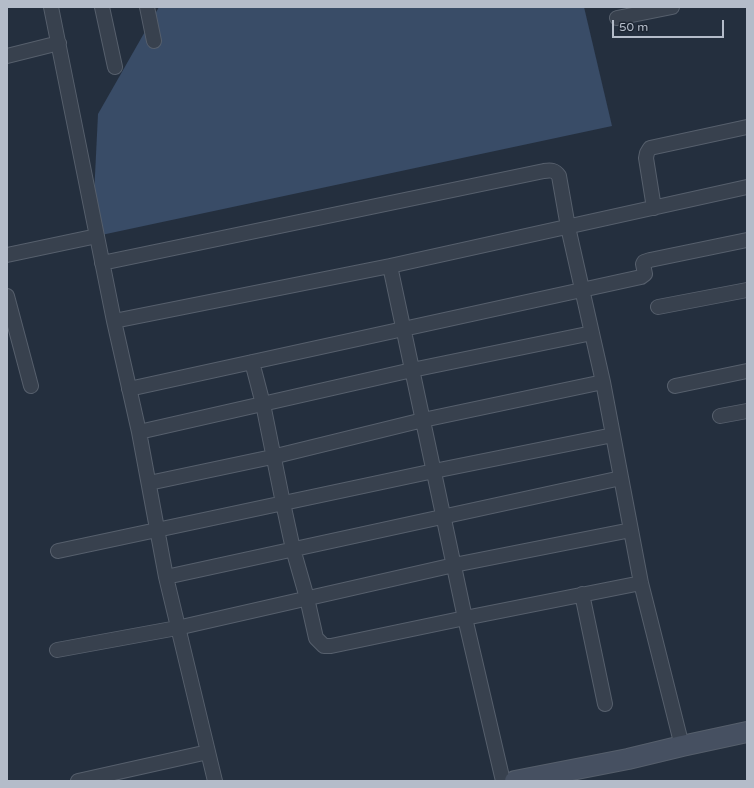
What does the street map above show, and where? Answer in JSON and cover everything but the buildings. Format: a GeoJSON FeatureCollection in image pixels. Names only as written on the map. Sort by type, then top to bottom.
{"type":"FeatureCollection","features":[{"type":"Feature","properties":{"kind":"main road"},"geometry":{"type":"LineString","coordinates":[[526,780],[747,732]]}},
{"type":"Feature","properties":{"kind":"street"},"geometry":{"type":"LineString","coordinates":[[51,7],[114,321],[139,432],[166,577],[177,628],[215,781]]}},
{"type":"Feature","properties":{"kind":"street"},"geometry":{"type":"LineString","coordinates":[[102,7],[115,67]]}},
{"type":"Feature","properties":{"kind":"street"},"geometry":{"type":"LineString","coordinates":[[147,7],[154,41]]}},
{"type":"Feature","properties":{"kind":"street"},"geometry":{"type":"LineString","coordinates":[[617,18],[672,7]]}},
{"type":"Feature","properties":{"kind":"street"},"geometry":{"type":"LineString","coordinates":[[7,56],[59,43]]}},
{"type":"Feature","properties":{"kind":"street"},"geometry":{"type":"LineString","coordinates":[[654,208],[646,158],[646,153],[650,148],[747,127]]}},
{"type":"Feature","properties":{"kind":"street"},"geometry":{"type":"LineString","coordinates":[[102,263],[548,170],[554,171],[559,176],[568,227],[603,382],[642,583],[682,746]]}},
{"type":"Feature","properties":{"kind":"street"},"geometry":{"type":"LineString","coordinates":[[114,321],[390,266],[747,187]]}},
{"type":"Feature","properties":{"kind":"street"},"geometry":{"type":"LineString","coordinates":[[7,255],[97,236]]}},
{"type":"Feature","properties":{"kind":"street"},"geometry":{"type":"LineString","coordinates":[[129,389],[641,277],[645,274],[644,262],[747,240]]}},
{"type":"Feature","properties":{"kind":"street"},"geometry":{"type":"LineString","coordinates":[[390,266],[465,618],[502,781]]}},
{"type":"Feature","properties":{"kind":"street"},"geometry":{"type":"LineString","coordinates":[[658,307],[747,290]]}},
{"type":"Feature","properties":{"kind":"street"},"geometry":{"type":"LineString","coordinates":[[7,296],[31,386]]}},
{"type":"Feature","properties":{"kind":"street"},"geometry":{"type":"LineString","coordinates":[[139,432],[412,370],[592,332]]}},
{"type":"Feature","properties":{"kind":"street"},"geometry":{"type":"LineString","coordinates":[[252,362],[293,549],[307,598],[316,638],[320,644],[324,646],[331,646],[642,583]]}},
{"type":"Feature","properties":{"kind":"street"},"geometry":{"type":"LineString","coordinates":[[675,386],[747,371]]}},
{"type":"Feature","properties":{"kind":"street"},"geometry":{"type":"LineString","coordinates":[[149,483],[272,457],[423,420],[603,382]]}},
{"type":"Feature","properties":{"kind":"street"},"geometry":{"type":"LineString","coordinates":[[720,416],[747,411]]}},
{"type":"Feature","properties":{"kind":"street"},"geometry":{"type":"LineString","coordinates":[[58,551],[434,471],[613,435]]}},
{"type":"Feature","properties":{"kind":"street"},"geometry":{"type":"LineString","coordinates":[[166,577],[621,478]]}},
{"type":"Feature","properties":{"kind":"street"},"geometry":{"type":"LineString","coordinates":[[57,650],[177,628],[454,565],[631,530]]}},
{"type":"Feature","properties":{"kind":"street"},"geometry":{"type":"LineString","coordinates":[[582,594],[605,704]]}},
{"type":"Feature","properties":{"kind":"street"},"geometry":{"type":"LineString","coordinates":[[78,781],[208,752]]}},
{"type":"Feature","properties":{"kind":"water"},"geometry":{"type":"Polygon","coordinates":[[[159,7],[584,7],[612,126],[92,237],[98,114],[159,7]]]}}]}
